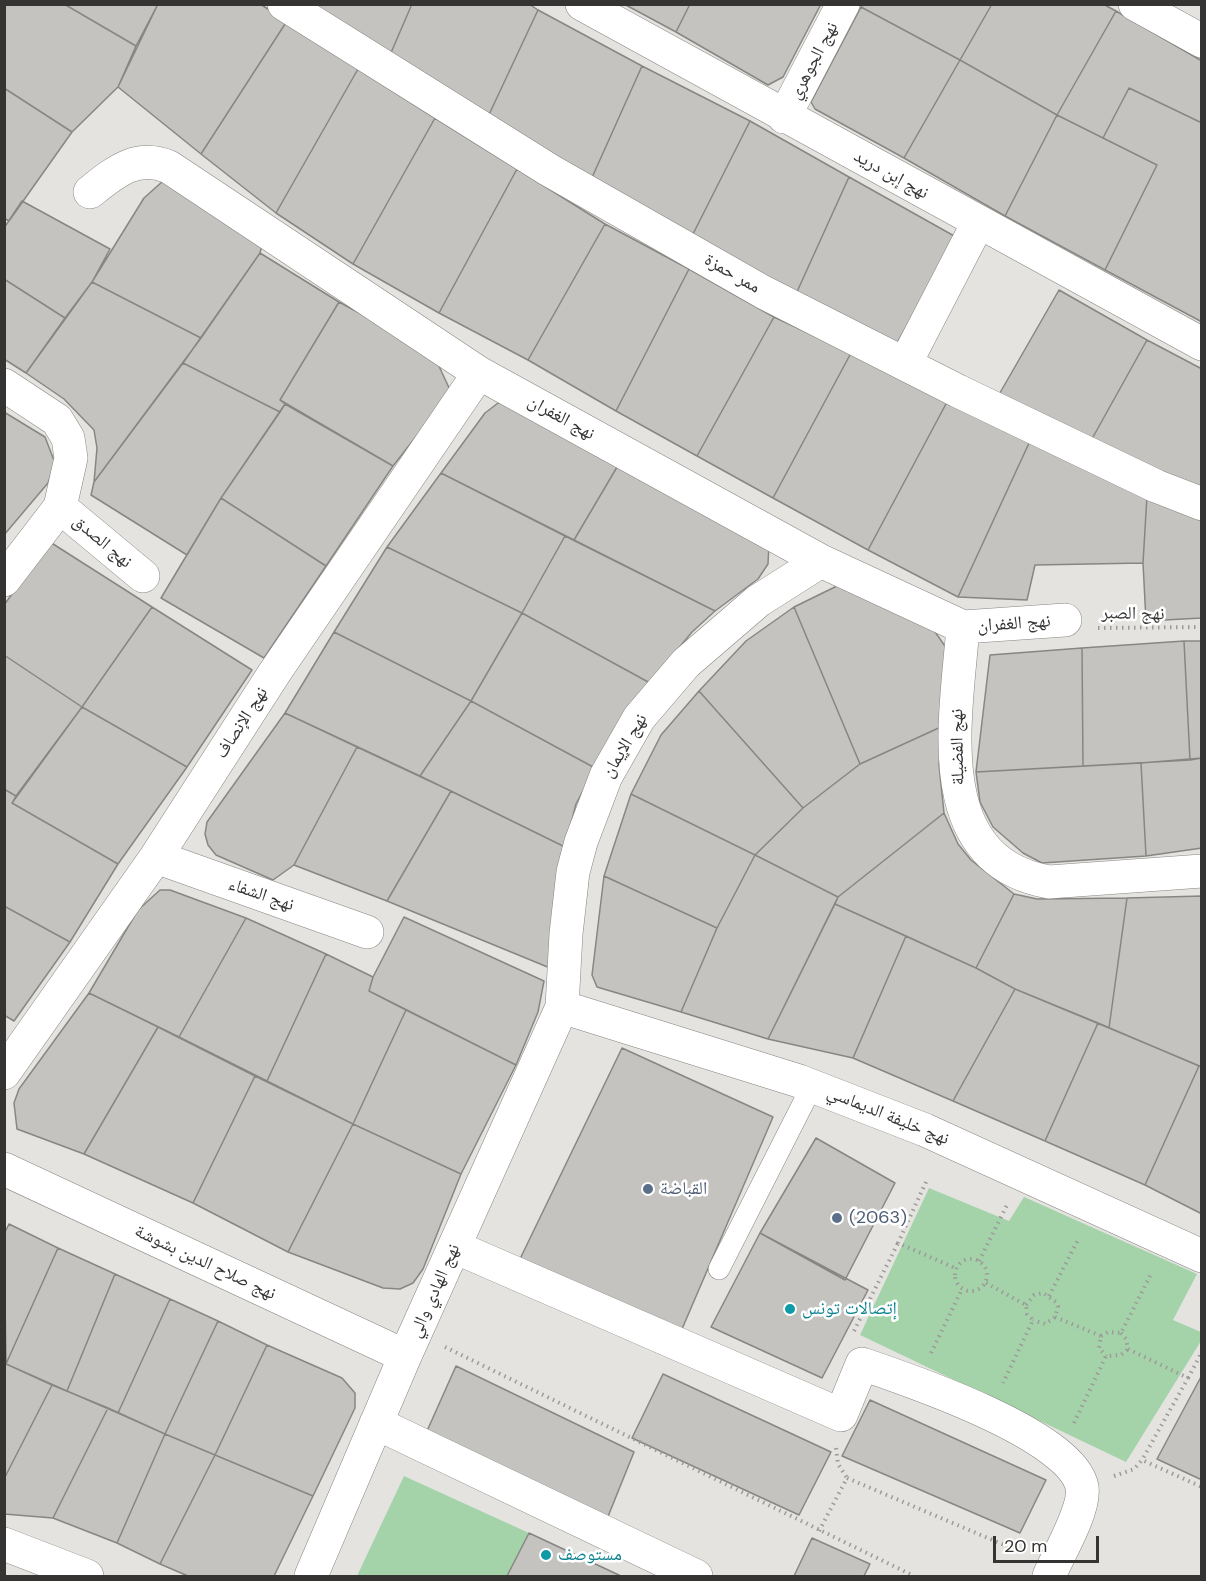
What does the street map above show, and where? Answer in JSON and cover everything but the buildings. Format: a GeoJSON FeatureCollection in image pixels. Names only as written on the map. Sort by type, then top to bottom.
{"type":"FeatureCollection","features":[{"type":"Feature","properties":{"kind":"street","name":"ممر حمزة"},"geometry":{"type":"LineString","coordinates":[[284,4],[549,170],[763,292],[1133,476],[1202,504]]}},
{"type":"Feature","properties":{"kind":"street","name":"نهج إبن دريد"},"geometry":{"type":"LineString","coordinates":[[582,4],[784,117],[1202,344]]}},
{"type":"Feature","properties":{"kind":"street","name":"نهج الجوهري"},"geometry":{"type":"LineString","coordinates":[[784,117],[843,4]]}},
{"type":"Feature","properties":{"kind":"street"},"geometry":{"type":"LineString","coordinates":[[1136,4],[1202,41]]}},
{"type":"Feature","properties":{"kind":"street","name":"نهج الغفران"},"geometry":{"type":"LineString","coordinates":[[90,192],[120,169],[131,165],[152,162],[169,167],[479,372],[821,561],[963,627],[1065,620]]}},
{"type":"Feature","properties":{"kind":"street"},"geometry":{"type":"LineString","coordinates":[[905,364],[978,223]]}},
{"type":"Feature","properties":{"kind":"street","name":"نهج الإنصاف"},"geometry":{"type":"LineString","coordinates":[[4,1072],[156,857],[275,672],[479,372]]}},
{"type":"Feature","properties":{"kind":"street","name":"نهج الصدق"},"geometry":{"type":"LineString","coordinates":[[4,385],[41,408],[64,429],[71,458],[60,507],[4,580]]}},
{"type":"Feature","properties":{"kind":"street","name":"نهج الصدق"},"geometry":{"type":"LineString","coordinates":[[60,507],[143,576]]}},
{"type":"Feature","properties":{"kind":"street","name":"نهج الإيمان"},"geometry":{"type":"LineString","coordinates":[[562,1007],[566,934],[573,872],[592,809],[619,751],[639,718],[686,663],[758,601],[821,561]]}},
{"type":"Feature","properties":{"kind":"street","name":"نهج الفضيلة"},"geometry":{"type":"LineString","coordinates":[[963,627],[955,732],[957,787],[965,817],[987,850],[1005,867],[1026,878],[1049,882],[1202,871]]}},
{"type":"Feature","properties":{"kind":"street","name":"نهج الشفاء"},"geometry":{"type":"LineString","coordinates":[[156,857],[367,932]]}},
{"type":"Feature","properties":{"kind":"street","name":"نهج خليفة الديماسي"},"geometry":{"type":"LineString","coordinates":[[562,1007],[812,1086],[925,1130],[1202,1256]]}},
{"type":"Feature","properties":{"kind":"street","name":"نهج الهادي والي"},"geometry":{"type":"LineString","coordinates":[[311,1576],[376,1423],[562,1007]]}},
{"type":"Feature","properties":{"kind":"street","name":"نهج صلاح الدين بشوشة"},"geometry":{"type":"LineString","coordinates":[[4,1169],[411,1345]]}},
{"type":"Feature","properties":{"kind":"street"},"geometry":{"type":"LineString","coordinates":[[454,1247],[842,1415],[862,1364],[916,1382],[988,1413],[1059,1453],[1075,1472],[1082,1487],[1079,1510],[1051,1571]]}},
{"type":"Feature","properties":{"kind":"street"},"geometry":{"type":"LineString","coordinates":[[376,1423],[696,1576]]}},
{"type":"Feature","properties":{"kind":"street"},"geometry":{"type":"LineString","coordinates":[[4,1544],[87,1576]]}},
{"type":"Feature","properties":{"kind":"lane"},"geometry":{"type":"LineString","coordinates":[[719,1269],[812,1086]]}},
{"type":"Feature","properties":{"kind":"path","name":"نهج الصبر"},"geometry":{"type":"LineString","coordinates":[[1065,620],[1105,630],[1202,627]]}},
{"type":"Feature","properties":{"kind":"path"},"geometry":{"type":"LineString","coordinates":[[979,1262],[1023,1174]]}},
{"type":"Feature","properties":{"kind":"path"},"geometry":{"type":"LineString","coordinates":[[862,1364],[853,1341],[853,1332],[926,1182]]}},
{"type":"Feature","properties":{"kind":"path"},"geometry":{"type":"LineString","coordinates":[[1049,1296],[1095,1208]]}},
{"type":"Feature","properties":{"kind":"path"},"geometry":{"type":"LineString","coordinates":[[1121,1333],[1167,1240]]}},
{"type":"Feature","properties":{"kind":"path"},"geometry":{"type":"LineString","coordinates":[[898,1243],[955,1268]]}},
{"type":"Feature","properties":{"kind":"path"},"geometry":{"type":"LineString","coordinates":[[962,1289],[954,1276],[955,1268],[962,1263],[979,1262]]}},
{"type":"Feature","properties":{"kind":"path"},"geometry":{"type":"LineString","coordinates":[[979,1262],[988,1275],[986,1283]]}},
{"type":"Feature","properties":{"kind":"path"},"geometry":{"type":"LineString","coordinates":[[962,1289],[971,1290],[986,1283]]}},
{"type":"Feature","properties":{"kind":"path"},"geometry":{"type":"LineString","coordinates":[[986,1283],[1026,1305]]}},
{"type":"Feature","properties":{"kind":"path"},"geometry":{"type":"LineString","coordinates":[[916,1382],[962,1289]]}},
{"type":"Feature","properties":{"kind":"path"},"geometry":{"type":"LineString","coordinates":[[1043,1293],[1049,1296],[1058,1307],[1054,1317],[1045,1324],[1033,1320],[1027,1314],[1026,1305],[1034,1295],[1043,1293]]}},
{"type":"Feature","properties":{"kind":"path"},"geometry":{"type":"LineString","coordinates":[[1054,1317],[1101,1336]]}},
{"type":"Feature","properties":{"kind":"path"},"geometry":{"type":"LineString","coordinates":[[988,1413],[1033,1320]]}},
{"type":"Feature","properties":{"kind":"path"},"geometry":{"type":"LineString","coordinates":[[1101,1336],[1108,1332],[1121,1333],[1126,1339],[1128,1349]]}},
{"type":"Feature","properties":{"kind":"path"},"geometry":{"type":"LineString","coordinates":[[1101,1336],[1099,1348],[1106,1356]]}},
{"type":"Feature","properties":{"kind":"path"},"geometry":{"type":"LineString","coordinates":[[411,1345],[914,1576]]}},
{"type":"Feature","properties":{"kind":"path"},"geometry":{"type":"LineString","coordinates":[[1106,1356],[1121,1355],[1128,1349]]}},
{"type":"Feature","properties":{"kind":"path"},"geometry":{"type":"LineString","coordinates":[[1128,1349],[1188,1377]]}},
{"type":"Feature","properties":{"kind":"path"},"geometry":{"type":"LineString","coordinates":[[1082,1487],[1134,1469],[1142,1460],[1202,1352]]}},
{"type":"Feature","properties":{"kind":"path"},"geometry":{"type":"LineString","coordinates":[[1059,1453],[1106,1356]]}},
{"type":"Feature","properties":{"kind":"path"},"geometry":{"type":"LineString","coordinates":[[1142,1460],[1202,1487]]}},
{"type":"Feature","properties":{"kind":"path"},"geometry":{"type":"LineString","coordinates":[[819,1531],[847,1478],[1051,1571]]}},
{"type":"Feature","properties":{"kind":"green space"},"geometry":{"type":"Polygon","coordinates":[[[929,1188],[1009,1221],[1024,1197],[1197,1274],[1173,1320],[1201,1332],[1201,1341],[1126,1462],[860,1335],[929,1188]]]}},
{"type":"Feature","properties":{"kind":"green space"},"geometry":{"type":"Polygon","coordinates":[[[404,1476],[529,1533],[507,1576],[357,1576],[404,1476]]]}},
{"type":"Feature","properties":{"kind":"place","name":"القباضة"},"geometry":{"type":"Point","coordinates":[648,1189]}},
{"type":"Feature","properties":{"kind":"place","name":"(2063)"},"geometry":{"type":"Point","coordinates":[837,1218]}},
{"type":"Feature","properties":{"kind":"place","name":"إتصالات تونس"},"geometry":{"type":"Point","coordinates":[790,1309]}},
{"type":"Feature","properties":{"kind":"place","name":"مستوصف"},"geometry":{"type":"Point","coordinates":[546,1555]}}]}
